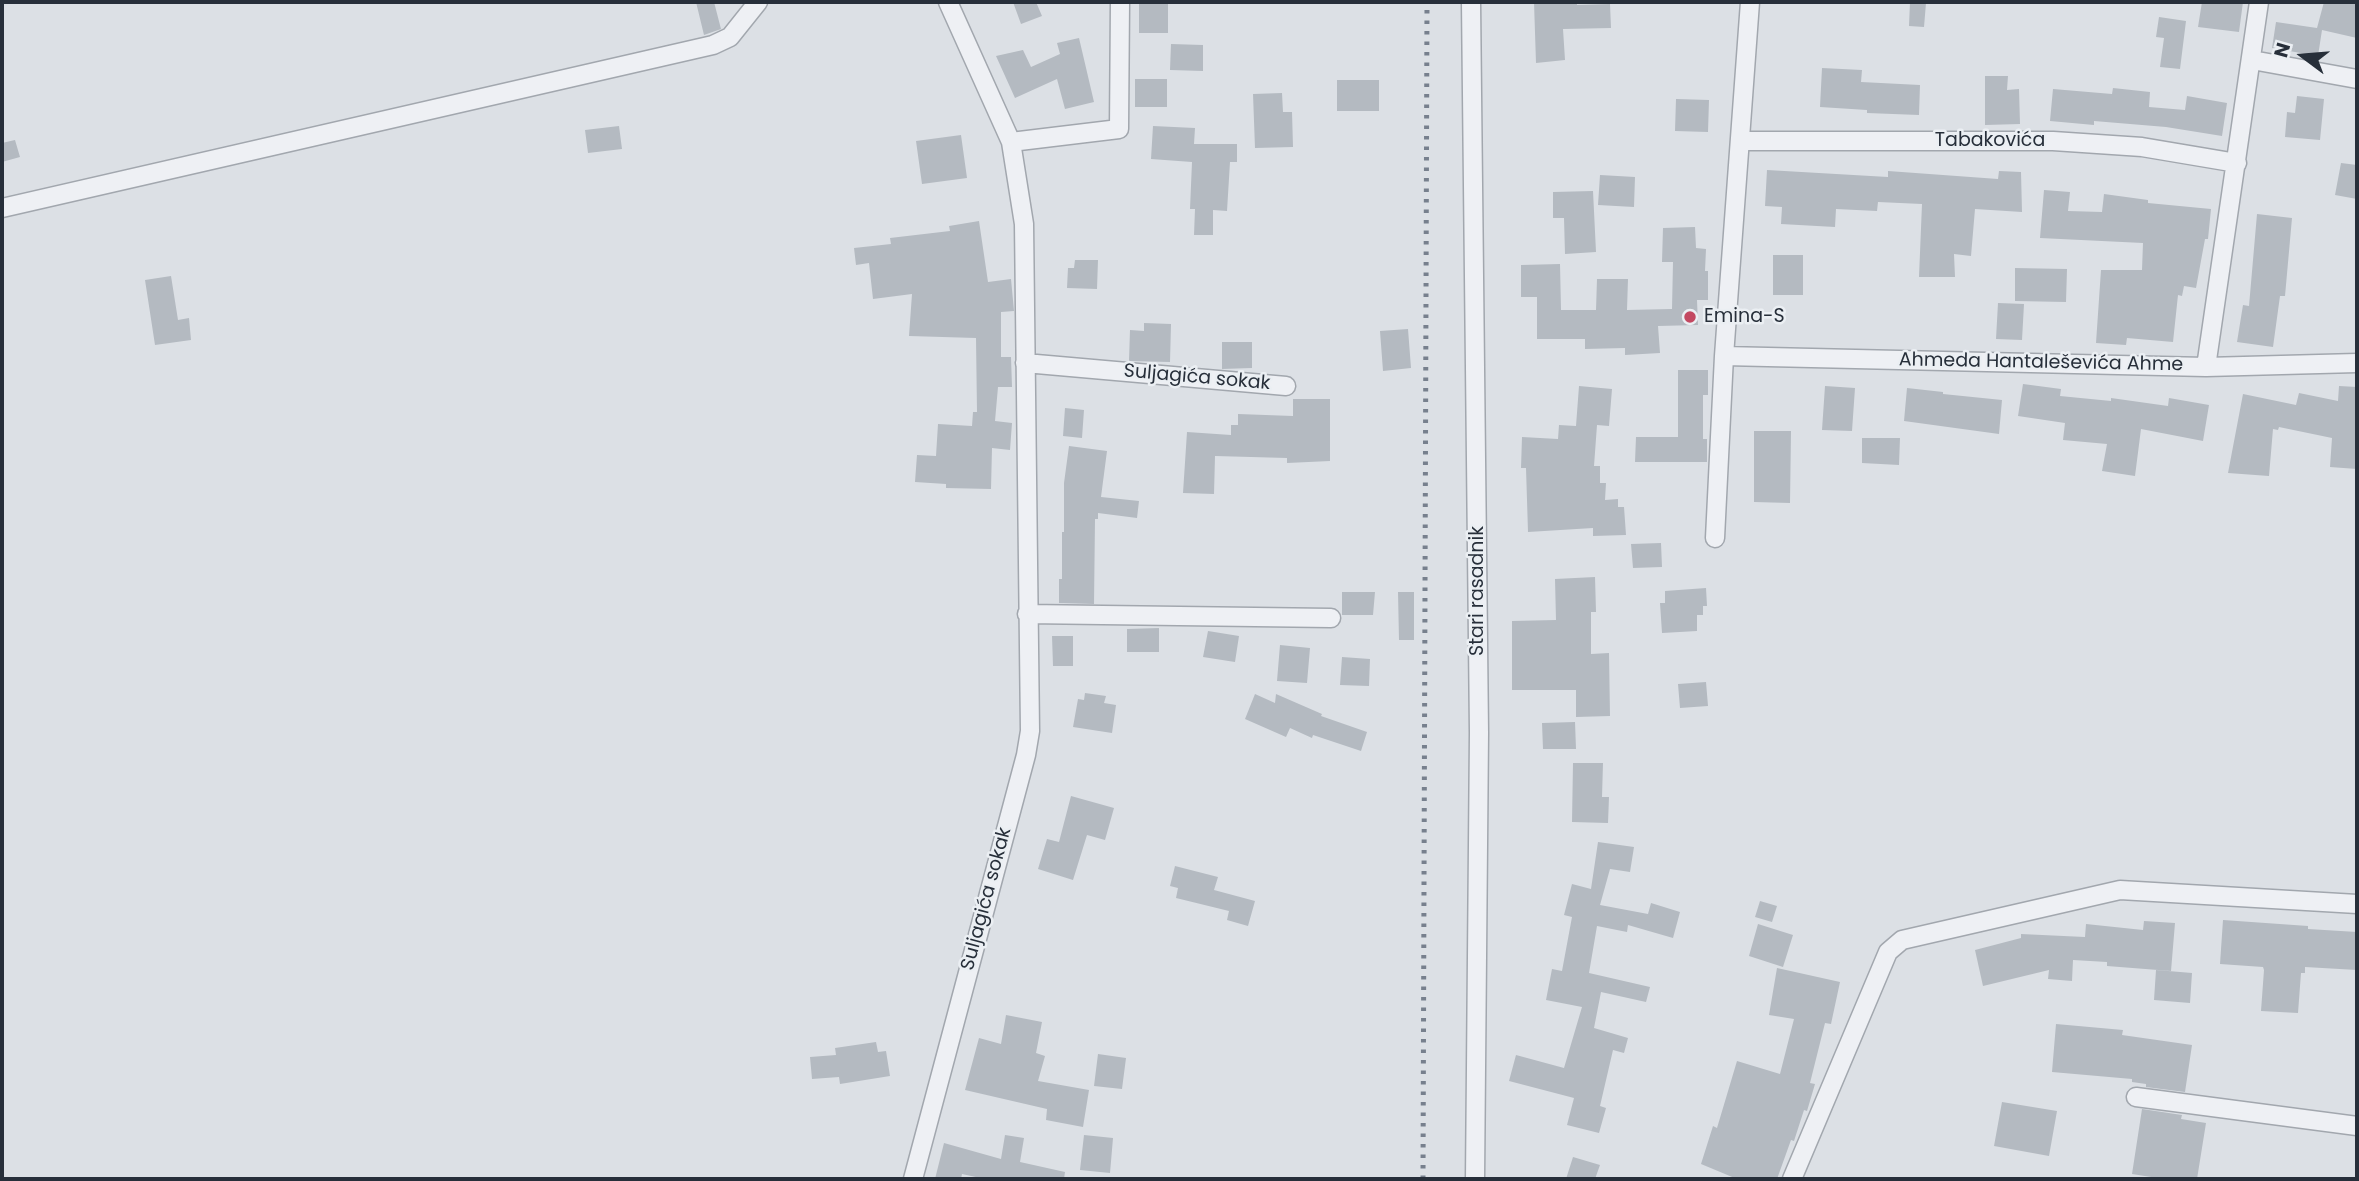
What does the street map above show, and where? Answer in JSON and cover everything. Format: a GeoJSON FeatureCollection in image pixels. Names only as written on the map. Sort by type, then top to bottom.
{"type":"FeatureCollection","features":[{"type":"Feature","properties":{"kind":"street"},"geometry":{"type":"LineString","coordinates":[[2,208],[713,45],[730,37],[758,2]]}},
{"type":"Feature","properties":{"kind":"street","name":"Suljagića sokak"},"geometry":{"type":"LineString","coordinates":[[913,1179],[1026,755],[1030,731],[1024,224],[1011,142],[948,2]]}},
{"type":"Feature","properties":{"kind":"street"},"geometry":{"type":"LineString","coordinates":[[1011,142],[1119,130],[1121,2]]}},
{"type":"Feature","properties":{"kind":"street","name":"Stari rasadnik"},"geometry":{"type":"LineString","coordinates":[[1471,2],[1479,719],[1475,1179]]}},
{"type":"Feature","properties":{"kind":"street"},"geometry":{"type":"LineString","coordinates":[[1716,538],[1724,356],[1750,2]]}},
{"type":"Feature","properties":{"kind":"street"},"geometry":{"type":"LineString","coordinates":[[2206,367],[2259,2]]}},
{"type":"Feature","properties":{"kind":"street"},"geometry":{"type":"LineString","coordinates":[[2252,60],[2357,79]]}},
{"type":"Feature","properties":{"kind":"street","name":"Tabakovića"},"geometry":{"type":"LineString","coordinates":[[1741,141],[2053,141],[2142,147],[2237,163]]}},
{"type":"Feature","properties":{"kind":"street","name":"Ahmeda Hantaleševića Ahme"},"geometry":{"type":"LineString","coordinates":[[1724,356],[2206,367],[2357,363]]}},
{"type":"Feature","properties":{"kind":"street","name":"Suljagića sokak"},"geometry":{"type":"LineString","coordinates":[[1025,363],[1286,386]]}},
{"type":"Feature","properties":{"kind":"street"},"geometry":{"type":"LineString","coordinates":[[1027,614],[1331,618]]}},
{"type":"Feature","properties":{"kind":"street"},"geometry":{"type":"LineString","coordinates":[[1792,1179],[1888,952],[1902,940],[2120,890],[2357,904]]}},
{"type":"Feature","properties":{"kind":"street"},"geometry":{"type":"LineString","coordinates":[[2136,1097],[2357,1126]]}},
{"type":"Feature","properties":{"kind":"building"},"geometry":{"type":"Polygon","coordinates":[[[696,2],[714,2],[721,29],[704,35],[696,2]]]}},
{"type":"Feature","properties":{"kind":"building"},"geometry":{"type":"Polygon","coordinates":[[[1013,2],[1036,2],[1042,16],[1021,24],[1013,2]]]}},
{"type":"Feature","properties":{"kind":"building"},"geometry":{"type":"Polygon","coordinates":[[[1139,2],[1168,2],[1168,33],[1139,33],[1139,2]]]}},
{"type":"Feature","properties":{"kind":"building"},"geometry":{"type":"Polygon","coordinates":[[[1534,2],[1610,4],[1611,28],[1563,29],[1565,60],[1536,63],[1534,2]]]}},
{"type":"Feature","properties":{"kind":"building"},"geometry":{"type":"Polygon","coordinates":[[[1910,2],[1926,3],[1924,27],[1909,26],[1910,2]]]}},
{"type":"Feature","properties":{"kind":"building"},"geometry":{"type":"Polygon","coordinates":[[[2202,2],[2243,2],[2239,32],[2198,27],[2202,2]]]}},
{"type":"Feature","properties":{"kind":"building"},"geometry":{"type":"Polygon","coordinates":[[[2324,2],[2357,2],[2357,38],[2322,30],[2318,56],[2272,48],[2276,22],[2317,28],[2324,2]]]}},
{"type":"Feature","properties":{"kind":"building"},"geometry":{"type":"Polygon","coordinates":[[[2159,17],[2186,21],[2180,69],[2160,67],[2164,38],[2156,37],[2159,17]]]}},
{"type":"Feature","properties":{"kind":"building"},"geometry":{"type":"Polygon","coordinates":[[[1079,38],[1094,102],[1065,109],[1057,79],[1015,98],[996,56],[1023,50],[1031,67],[1060,54],[1057,43],[1079,38]]]}},
{"type":"Feature","properties":{"kind":"building"},"geometry":{"type":"Polygon","coordinates":[[[1171,44],[1203,45],[1203,71],[1170,70],[1171,44]]]}},
{"type":"Feature","properties":{"kind":"building"},"geometry":{"type":"Polygon","coordinates":[[[1822,68],[1862,70],[1861,82],[1920,85],[1919,115],[1867,113],[1867,110],[1820,107],[1822,68]]]}},
{"type":"Feature","properties":{"kind":"building"},"geometry":{"type":"Polygon","coordinates":[[[1985,76],[2008,76],[2007,90],[2019,89],[2020,124],[1985,125],[1985,76]]]}},
{"type":"Feature","properties":{"kind":"building"},"geometry":{"type":"Polygon","coordinates":[[[1135,79],[1167,79],[1167,107],[1135,107],[1135,79]]]}},
{"type":"Feature","properties":{"kind":"building"},"geometry":{"type":"Polygon","coordinates":[[[1337,80],[1379,80],[1379,111],[1337,111],[1337,80]]]}},
{"type":"Feature","properties":{"kind":"building"},"geometry":{"type":"Polygon","coordinates":[[[2113,88],[2150,92],[2149,107],[2185,110],[2187,96],[2227,103],[2222,136],[2166,127],[2094,121],[2094,125],[2050,121],[2053,89],[2112,94],[2113,88]]]}},
{"type":"Feature","properties":{"kind":"building"},"geometry":{"type":"Polygon","coordinates":[[[1282,93],[1283,112],[1292,112],[1293,147],[1255,148],[1253,94],[1282,93]]]}},
{"type":"Feature","properties":{"kind":"building"},"geometry":{"type":"Polygon","coordinates":[[[2297,96],[2324,99],[2320,140],[2285,137],[2287,112],[2295,113],[2297,96]]]}},
{"type":"Feature","properties":{"kind":"building"},"geometry":{"type":"Polygon","coordinates":[[[1676,99],[1709,100],[1708,132],[1675,131],[1676,99]]]}},
{"type":"Feature","properties":{"kind":"building"},"geometry":{"type":"Polygon","coordinates":[[[619,126],[622,149],[588,153],[585,130],[619,126]]]}},
{"type":"Feature","properties":{"kind":"building"},"geometry":{"type":"Polygon","coordinates":[[[1153,126],[1195,128],[1194,144],[1237,144],[1237,162],[1230,162],[1227,211],[1213,210],[1213,235],[1194,235],[1195,209],[1190,209],[1192,162],[1151,159],[1153,126]]]}},
{"type":"Feature","properties":{"kind":"building"},"geometry":{"type":"Polygon","coordinates":[[[961,135],[967,178],[922,184],[916,141],[961,135]]]}},
{"type":"Feature","properties":{"kind":"building"},"geometry":{"type":"Polygon","coordinates":[[[15,140],[20,157],[2,162],[2,143],[15,140]]]}},
{"type":"Feature","properties":{"kind":"building"},"geometry":{"type":"Polygon","coordinates":[[[2341,163],[2357,165],[2357,199],[2335,195],[2341,163]]]}},
{"type":"Feature","properties":{"kind":"building"},"geometry":{"type":"Polygon","coordinates":[[[1767,170],[1888,177],[1888,171],[1998,179],[1999,171],[2021,172],[2022,212],[1975,209],[1971,256],[1954,254],[1955,277],[1919,277],[1922,204],[1878,202],[1877,211],[1836,209],[1835,227],[1781,224],[1782,207],[1765,206],[1767,170]]]}},
{"type":"Feature","properties":{"kind":"building"},"geometry":{"type":"Polygon","coordinates":[[[1600,175],[1635,177],[1634,207],[1598,205],[1600,175]]]}},
{"type":"Feature","properties":{"kind":"building"},"geometry":{"type":"Polygon","coordinates":[[[2044,190],[2070,192],[2068,211],[2102,212],[2104,194],[2148,200],[2148,203],[2211,209],[2208,239],[2205,239],[2196,288],[2184,286],[2182,296],[2178,295],[2173,342],[2127,338],[2126,345],[2096,343],[2101,270],[2142,270],[2143,243],[2040,238],[2044,190]]]}},
{"type":"Feature","properties":{"kind":"building"},"geometry":{"type":"Polygon","coordinates":[[[1593,191],[1596,252],[1565,254],[1564,218],[1553,218],[1553,192],[1593,191]]]}},
{"type":"Feature","properties":{"kind":"building"},"geometry":{"type":"Polygon","coordinates":[[[2257,214],[2292,218],[2285,296],[2280,296],[2273,347],[2237,342],[2243,305],[2249,306],[2257,214]]]}},
{"type":"Feature","properties":{"kind":"building"},"geometry":{"type":"Polygon","coordinates":[[[979,221],[988,282],[1011,279],[1014,311],[1001,312],[1001,357],[1011,357],[1012,387],[998,387],[995,421],[1012,423],[1010,450],[992,448],[991,489],[946,488],[946,484],[915,482],[917,455],[936,456],[938,424],[972,426],[973,412],[977,412],[976,338],[909,336],[912,294],[873,299],[869,263],[856,265],[854,248],[891,244],[890,238],[950,231],[949,226],[979,221]]]}},
{"type":"Feature","properties":{"kind":"building"},"geometry":{"type":"Polygon","coordinates":[[[1695,227],[1696,248],[1706,249],[1708,300],[1697,300],[1698,325],[1658,326],[1660,353],[1625,355],[1625,348],[1585,349],[1585,339],[1537,339],[1537,297],[1521,297],[1521,265],[1560,264],[1561,310],[1596,310],[1597,279],[1628,279],[1627,310],[1672,309],[1673,262],[1662,262],[1663,228],[1695,227]]]}},
{"type":"Feature","properties":{"kind":"building"},"geometry":{"type":"Polygon","coordinates":[[[1773,255],[1803,255],[1803,295],[1773,295],[1773,255]]]}},
{"type":"Feature","properties":{"kind":"building"},"geometry":{"type":"Polygon","coordinates":[[[1075,260],[1098,260],[1097,289],[1067,288],[1068,268],[1074,268],[1075,260]]]}},
{"type":"Feature","properties":{"kind":"building"},"geometry":{"type":"Polygon","coordinates":[[[2015,268],[2067,269],[2066,302],[2015,301],[2015,268]]]}},
{"type":"Feature","properties":{"kind":"building"},"geometry":{"type":"Polygon","coordinates":[[[171,276],[178,320],[189,318],[191,340],[155,345],[145,280],[171,276]]]}},
{"type":"Feature","properties":{"kind":"building"},"geometry":{"type":"Polygon","coordinates":[[[1998,303],[2024,304],[2022,340],[1996,339],[1998,303]]]}},
{"type":"Feature","properties":{"kind":"building"},"geometry":{"type":"Polygon","coordinates":[[[1144,323],[1171,324],[1170,362],[1129,361],[1130,330],[1144,331],[1144,323]]]}},
{"type":"Feature","properties":{"kind":"building"},"geometry":{"type":"Polygon","coordinates":[[[1408,329],[1411,368],[1383,371],[1380,331],[1408,329]]]}},
{"type":"Feature","properties":{"kind":"building"},"geometry":{"type":"Polygon","coordinates":[[[1222,342],[1252,342],[1252,368],[1222,369],[1222,342]]]}},
{"type":"Feature","properties":{"kind":"building"},"geometry":{"type":"Polygon","coordinates":[[[1678,370],[1708,370],[1708,395],[1703,395],[1703,439],[1707,439],[1707,462],[1635,462],[1636,437],[1678,437],[1678,370]]]}},
{"type":"Feature","properties":{"kind":"building"},"geometry":{"type":"Polygon","coordinates":[[[2023,384],[2061,389],[2060,396],[2111,401],[2111,398],[2168,406],[2169,398],[2209,405],[2203,441],[2141,429],[2135,476],[2102,471],[2107,444],[2063,440],[2065,423],[2018,416],[2023,384]]]}},
{"type":"Feature","properties":{"kind":"building"},"geometry":{"type":"Polygon","coordinates":[[[1579,386],[1612,389],[1609,426],[1597,425],[1594,466],[1600,466],[1600,483],[1606,483],[1605,500],[1618,499],[1618,507],[1624,507],[1626,535],[1593,536],[1593,528],[1528,532],[1526,468],[1521,468],[1522,437],[1558,439],[1559,425],[1576,426],[1579,386]]]}},
{"type":"Feature","properties":{"kind":"building"},"geometry":{"type":"Polygon","coordinates":[[[1825,386],[1855,388],[1852,431],[1822,430],[1825,386]]]}},
{"type":"Feature","properties":{"kind":"building"},"geometry":{"type":"Polygon","coordinates":[[[2339,386],[2357,387],[2357,469],[2330,467],[2332,438],[2279,427],[2278,430],[2273,429],[2269,476],[2228,473],[2243,394],[2296,405],[2299,393],[2338,401],[2339,386]]]}},
{"type":"Feature","properties":{"kind":"building"},"geometry":{"type":"Polygon","coordinates":[[[1907,388],[2002,400],[1999,434],[1904,421],[1907,388]]]}},
{"type":"Feature","properties":{"kind":"building"},"geometry":{"type":"Polygon","coordinates":[[[1293,399],[1330,399],[1330,461],[1287,463],[1287,458],[1215,456],[1214,494],[1183,493],[1187,432],[1231,435],[1231,425],[1238,425],[1238,414],[1293,416],[1293,399]]]}},
{"type":"Feature","properties":{"kind":"building"},"geometry":{"type":"Polygon","coordinates":[[[1065,408],[1084,410],[1082,438],[1063,436],[1065,408]]]}},
{"type":"Feature","properties":{"kind":"building"},"geometry":{"type":"Polygon","coordinates":[[[1754,431],[1791,431],[1790,503],[1754,502],[1754,431]]]}},
{"type":"Feature","properties":{"kind":"building"},"geometry":{"type":"Polygon","coordinates":[[[1862,438],[1900,438],[1899,465],[1862,463],[1862,438]]]}},
{"type":"Feature","properties":{"kind":"building"},"geometry":{"type":"Polygon","coordinates":[[[1069,446],[1107,451],[1101,497],[1139,501],[1137,518],[1098,513],[1098,519],[1095,519],[1094,604],[1059,603],[1064,483],[1069,446]]]}},
{"type":"Feature","properties":{"kind":"building"},"geometry":{"type":"Polygon","coordinates":[[[1661,543],[1662,567],[1633,568],[1631,544],[1661,543]]]}},
{"type":"Feature","properties":{"kind":"building"},"geometry":{"type":"Polygon","coordinates":[[[1595,577],[1596,612],[1591,612],[1591,654],[1609,653],[1610,716],[1576,717],[1576,690],[1512,690],[1512,621],[1556,620],[1555,579],[1595,577]]]}},
{"type":"Feature","properties":{"kind":"building"},"geometry":{"type":"Polygon","coordinates":[[[1706,588],[1707,606],[1703,606],[1703,615],[1697,615],[1697,631],[1662,633],[1660,603],[1665,603],[1665,591],[1706,588]]]}},
{"type":"Feature","properties":{"kind":"building"},"geometry":{"type":"Polygon","coordinates":[[[1342,592],[1375,592],[1373,615],[1342,615],[1342,592]]]}},
{"type":"Feature","properties":{"kind":"building"},"geometry":{"type":"Polygon","coordinates":[[[1398,592],[1414,592],[1414,640],[1399,640],[1398,592]]]}},
{"type":"Feature","properties":{"kind":"building"},"geometry":{"type":"Polygon","coordinates":[[[1159,628],[1159,652],[1127,652],[1127,629],[1159,628]]]}},
{"type":"Feature","properties":{"kind":"building"},"geometry":{"type":"Polygon","coordinates":[[[1208,631],[1239,636],[1235,662],[1203,657],[1208,631]]]}},
{"type":"Feature","properties":{"kind":"building"},"geometry":{"type":"Polygon","coordinates":[[[1052,636],[1073,636],[1073,666],[1053,666],[1052,636]]]}},
{"type":"Feature","properties":{"kind":"building"},"geometry":{"type":"Polygon","coordinates":[[[1280,645],[1310,648],[1307,683],[1277,681],[1280,645]]]}},
{"type":"Feature","properties":{"kind":"building"},"geometry":{"type":"Polygon","coordinates":[[[1342,657],[1370,659],[1369,686],[1340,685],[1342,657]]]}},
{"type":"Feature","properties":{"kind":"building"},"geometry":{"type":"Polygon","coordinates":[[[1706,682],[1708,706],[1680,708],[1678,684],[1706,682]]]}},
{"type":"Feature","properties":{"kind":"building"},"geometry":{"type":"Polygon","coordinates":[[[1085,693],[1106,696],[1104,703],[1116,705],[1112,733],[1073,727],[1078,699],[1084,700],[1085,693]]]}},
{"type":"Feature","properties":{"kind":"building"},"geometry":{"type":"Polygon","coordinates":[[[1255,694],[1275,703],[1276,694],[1322,714],[1321,716],[1367,732],[1361,751],[1313,735],[1312,738],[1290,728],[1286,737],[1245,719],[1255,694]]]}},
{"type":"Feature","properties":{"kind":"building"},"geometry":{"type":"Polygon","coordinates":[[[1575,722],[1576,749],[1543,749],[1542,723],[1575,722]]]}},
{"type":"Feature","properties":{"kind":"building"},"geometry":{"type":"Polygon","coordinates":[[[1573,763],[1603,763],[1602,797],[1609,797],[1608,823],[1572,822],[1573,763]]]}},
{"type":"Feature","properties":{"kind":"building"},"geometry":{"type":"Polygon","coordinates":[[[1071,796],[1114,808],[1105,840],[1087,835],[1073,880],[1038,869],[1047,839],[1059,842],[1071,796]]]}},
{"type":"Feature","properties":{"kind":"building"},"geometry":{"type":"Polygon","coordinates":[[[1598,842],[1634,847],[1630,872],[1610,869],[1600,905],[1648,914],[1651,903],[1680,912],[1673,938],[1628,925],[1627,932],[1597,926],[1589,973],[1650,987],[1646,1002],[1601,992],[1594,1028],[1628,1038],[1624,1053],[1613,1050],[1600,1106],[1606,1108],[1599,1133],[1567,1125],[1574,1098],[1509,1081],[1516,1055],[1564,1068],[1582,1007],[1546,1000],[1552,969],[1562,971],[1572,917],[1564,915],[1572,884],[1591,889],[1598,842]]]}},
{"type":"Feature","properties":{"kind":"building"},"geometry":{"type":"Polygon","coordinates":[[[1175,866],[1218,877],[1214,890],[1255,901],[1248,926],[1227,920],[1229,911],[1176,898],[1178,888],[1170,886],[1175,866]]]}},
{"type":"Feature","properties":{"kind":"building"},"geometry":{"type":"Polygon","coordinates":[[[1760,901],[1777,906],[1772,922],[1755,917],[1760,901]]]}},
{"type":"Feature","properties":{"kind":"building"},"geometry":{"type":"Polygon","coordinates":[[[2223,920],[2357,932],[2357,970],[2305,967],[2305,973],[2301,973],[2298,1013],[2261,1011],[2263,967],[2220,964],[2223,920]]]}},
{"type":"Feature","properties":{"kind":"building"},"geometry":{"type":"Polygon","coordinates":[[[2144,921],[2175,923],[2171,971],[2107,966],[2107,962],[2073,960],[2072,981],[2048,979],[2049,970],[1983,986],[1975,950],[2021,938],[2021,934],[2085,937],[2086,924],[2143,930],[2144,921]]]}},
{"type":"Feature","properties":{"kind":"building"},"geometry":{"type":"Polygon","coordinates":[[[1758,924],[1793,935],[1783,967],[1749,956],[1758,924]]]}},
{"type":"Feature","properties":{"kind":"building"},"geometry":{"type":"Polygon","coordinates":[[[1777,968],[1840,982],[1831,1024],[1825,1023],[1810,1083],[1815,1084],[1807,1111],[1804,1110],[1777,1179],[1737,1179],[1701,1164],[1713,1126],[1717,1128],[1737,1061],[1780,1074],[1794,1019],[1769,1015],[1777,968]]]}},
{"type":"Feature","properties":{"kind":"building"},"geometry":{"type":"Polygon","coordinates":[[[2156,970],[2192,973],[2190,1003],[2154,1000],[2156,970]]]}},
{"type":"Feature","properties":{"kind":"building"},"geometry":{"type":"Polygon","coordinates":[[[1006,1015],[1042,1022],[1036,1053],[1045,1056],[1038,1081],[1089,1090],[1083,1127],[1046,1120],[1047,1109],[965,1090],[979,1038],[1001,1044],[1006,1015]]]}},
{"type":"Feature","properties":{"kind":"building"},"geometry":{"type":"Polygon","coordinates":[[[2056,1024],[2123,1030],[2122,1035],[2192,1045],[2185,1092],[2146,1087],[2146,1084],[2132,1082],[2132,1079],[2052,1072],[2056,1024]]]}},
{"type":"Feature","properties":{"kind":"building"},"geometry":{"type":"Polygon","coordinates":[[[876,1042],[878,1052],[886,1051],[890,1076],[840,1084],[839,1077],[812,1079],[810,1057],[836,1055],[835,1048],[876,1042]]]}},
{"type":"Feature","properties":{"kind":"building"},"geometry":{"type":"Polygon","coordinates":[[[1098,1054],[1126,1058],[1122,1089],[1094,1086],[1098,1054]]]}},
{"type":"Feature","properties":{"kind":"building"},"geometry":{"type":"Polygon","coordinates":[[[2002,1102],[2057,1111],[2049,1156],[1994,1146],[2002,1102]]]}},
{"type":"Feature","properties":{"kind":"building"},"geometry":{"type":"Polygon","coordinates":[[[2142,1109],[2182,1115],[2181,1119],[2206,1123],[2197,1179],[2164,1179],[2132,1174],[2142,1109]]]}},
{"type":"Feature","properties":{"kind":"building"},"geometry":{"type":"Polygon","coordinates":[[[1005,1135],[1024,1138],[1020,1162],[1065,1172],[1064,1179],[985,1179],[962,1174],[961,1179],[935,1179],[944,1143],[1001,1159],[1005,1135]]]}},
{"type":"Feature","properties":{"kind":"building"},"geometry":{"type":"Polygon","coordinates":[[[1084,1135],[1113,1138],[1110,1173],[1080,1170],[1084,1135]]]}},
{"type":"Feature","properties":{"kind":"building"},"geometry":{"type":"Polygon","coordinates":[[[1573,1157],[1600,1165],[1595,1179],[1566,1179],[1573,1157]]]}},
{"type":"Feature","properties":{"kind":"railway"},"geometry":{"type":"LineString","coordinates":[[1423,1179],[1427,2]]}},
{"type":"Feature","properties":{"kind":"place","name":"Emina-S"},"geometry":{"type":"Point","coordinates":[1690,317]}}]}
